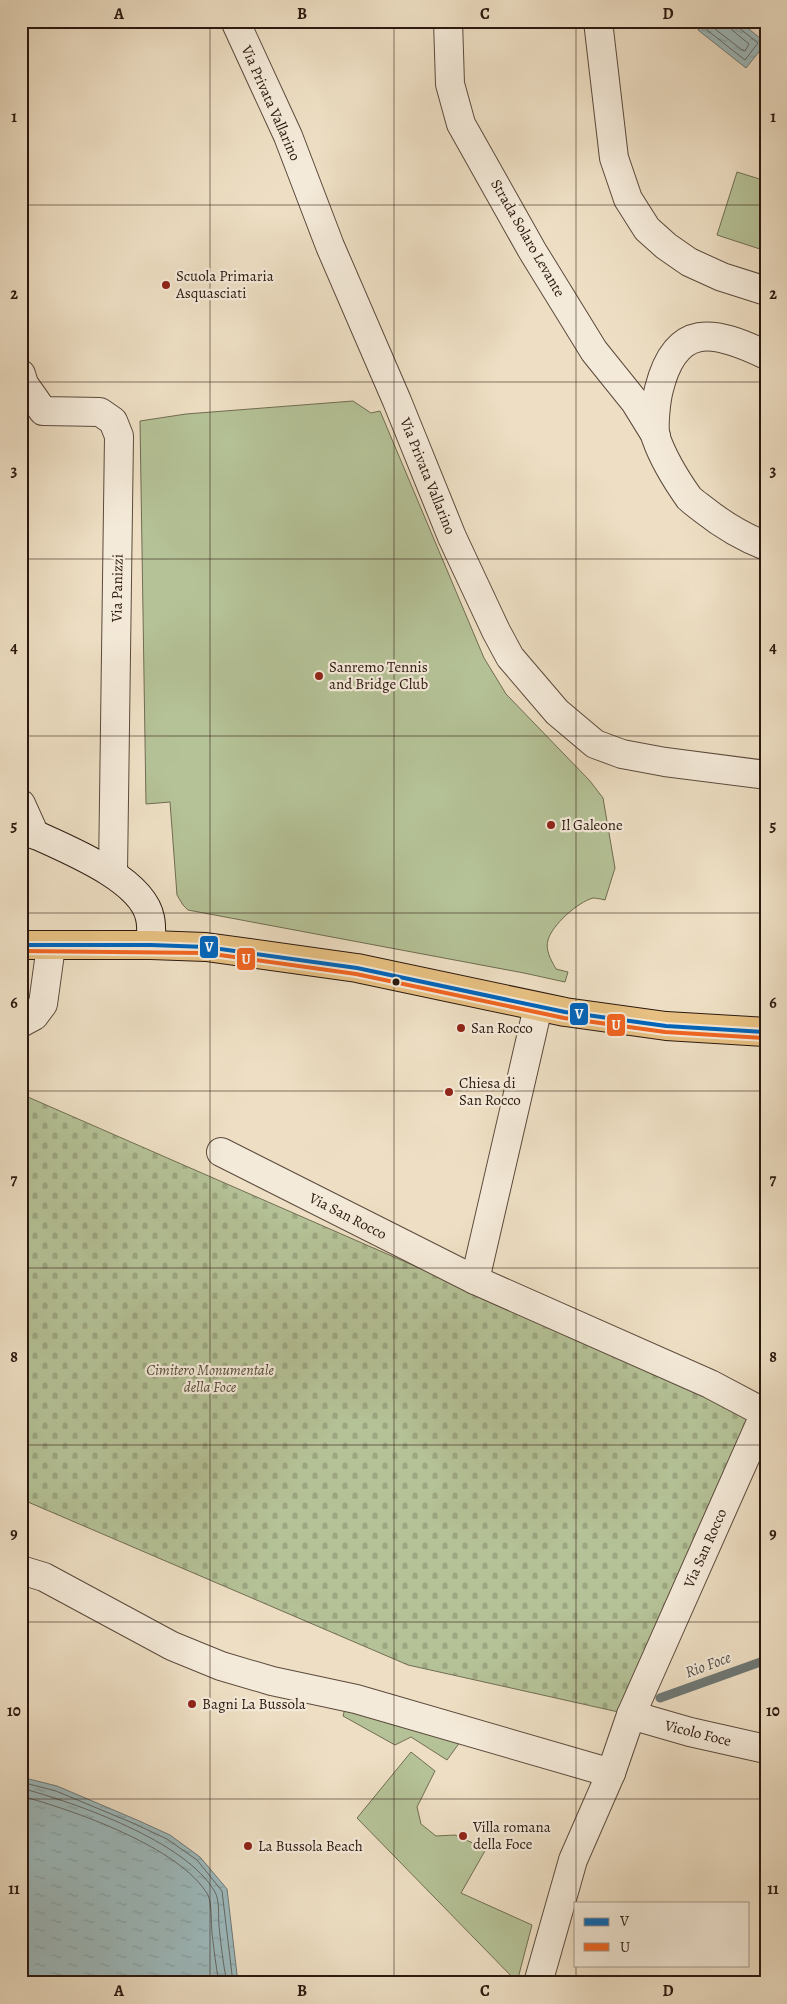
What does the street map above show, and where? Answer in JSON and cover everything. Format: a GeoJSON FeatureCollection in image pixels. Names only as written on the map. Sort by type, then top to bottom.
{"type":"FeatureCollection","features":[{"type":"Feature","properties":{"kind":"main road"},"geometry":{"type":"LineString","coordinates":[[21,945],[206,947],[357,968],[538,1007],[666,1026],[766,1032]]}},
{"type":"Feature","properties":{"kind":"street","name":"Via Privata Vallarino"},"geometry":{"type":"LineString","coordinates":[[235,21],[288,136],[330,246],[397,401],[452,537],[510,657],[558,712],[595,744],[622,754],[665,762],[766,775]]}},
{"type":"Feature","properties":{"kind":"street","name":"Strada Solaro Levante"},"geometry":{"type":"LineString","coordinates":[[448,21],[450,84],[461,124],[533,252],[594,351],[635,402],[690,499],[724,526],[766,546]]}},
{"type":"Feature","properties":{"kind":"street"},"geometry":{"type":"LineString","coordinates":[[598,21],[614,158],[628,199],[647,229],[666,246],[689,262],[722,277],[766,291]]}},
{"type":"Feature","properties":{"kind":"street","name":"Strada Solaro Levante"},"geometry":{"type":"LineString","coordinates":[[656,436],[657,397],[663,374],[672,354],[687,340],[713,336],[741,343],[766,355]]}},
{"type":"Feature","properties":{"kind":"street","name":"Via Panizzi"},"geometry":{"type":"LineString","coordinates":[[21,374],[24,384],[43,411],[100,412],[113,420],[119,436],[113,872]]}},
{"type":"Feature","properties":{"kind":"street"},"geometry":{"type":"LineString","coordinates":[[21,804],[28,831],[113,872],[136,893],[150,917],[151,945]]}},
{"type":"Feature","properties":{"kind":"street"},"geometry":{"type":"LineString","coordinates":[[21,1023],[34,1016],[44,1004],[51,946]]}},
{"type":"Feature","properties":{"kind":"street"},"geometry":{"type":"LineString","coordinates":[[475,1280],[538,1007]]}},
{"type":"Feature","properties":{"kind":"street","name":"Via San Rocco"},"geometry":{"type":"LineString","coordinates":[[221,1152],[475,1280],[710,1384],[765,1413],[631,1715],[611,1773],[573,1860],[538,1983]]}},
{"type":"Feature","properties":{"kind":"street"},"geometry":{"type":"LineString","coordinates":[[21,1570],[44,1577],[172,1646],[221,1666],[272,1681],[356,1700],[611,1773]]}},
{"type":"Feature","properties":{"kind":"street","name":"Vicolo Foce"},"geometry":{"type":"LineString","coordinates":[[631,1715],[690,1732],[766,1749]]}},
{"type":"Feature","properties":{"kind":"green space"},"geometry":{"type":"Polygon","coordinates":[[[737,172],[766,181],[766,251],[717,235],[737,172]]]}},
{"type":"Feature","properties":{"kind":"green space","name":"Sanremo Tennis and Bridge Club"},"geometry":{"type":"Polygon","coordinates":[[[353,401],[371,413],[380,411],[484,658],[506,694],[590,781],[603,798],[615,868],[605,900],[593,898],[580,904],[560,921],[550,934],[547,944],[549,955],[556,969],[568,972],[565,982],[188,910],[177,895],[170,802],[146,804],[140,421],[186,414],[353,401]]]}},
{"type":"Feature","properties":{"kind":"green space","name":"Cimitero Monumentale della Foce"},"geometry":{"type":"Polygon","coordinates":[[[21,1094],[751,1413],[623,1713],[408,1665],[21,1499],[21,1094]]]}},
{"type":"Feature","properties":{"kind":"green space"},"geometry":{"type":"Polygon","coordinates":[[[346,1705],[460,1742],[447,1760],[411,1737],[395,1745],[343,1716],[346,1705]]]}},
{"type":"Feature","properties":{"kind":"green space"},"geometry":{"type":"Polygon","coordinates":[[[411,1752],[435,1771],[417,1807],[421,1824],[436,1836],[455,1835],[486,1849],[461,1893],[532,1925],[517,1982],[357,1818],[411,1752]]]}},
{"type":"Feature","properties":{"kind":"water"},"geometry":{"type":"Polygon","coordinates":[[[705,21],[739,21],[766,43],[746,68],[698,30],[705,21]]]}},
{"type":"Feature","properties":{"kind":"water"},"geometry":{"type":"Polygon","coordinates":[[[21,1777],[57,1786],[137,1820],[170,1835],[200,1857],[227,1889],[238,1983],[21,1983],[21,1777]]]}},
{"type":"Feature","properties":{"kind":"waterway","name":"Rio Foce"},"geometry":{"type":"LineString","coordinates":[[660,1698],[766,1660]]}},
{"type":"Feature","properties":{"kind":"transit line","name":"V"},"geometry":{"type":"LineString","coordinates":[[21,945],[206,947],[357,968],[565,1012],[666,1026],[766,1032]]}},
{"type":"Feature","properties":{"kind":"transit line","name":"U"},"geometry":{"type":"LineString","coordinates":[[21,951],[205,953],[356,974],[564,1018],[665,1032],[766,1038]]}},
{"type":"Feature","properties":{"kind":"place","name":"Scuola Primaria Asquasciati"},"geometry":{"type":"Point","coordinates":[166,285]}},
{"type":"Feature","properties":{"kind":"place","name":"Sanremo Tennis and Bridge Club"},"geometry":{"type":"Point","coordinates":[319,676]}},
{"type":"Feature","properties":{"kind":"place","name":"Il Galeone"},"geometry":{"type":"Point","coordinates":[551,825]}},
{"type":"Feature","properties":{"kind":"place","name":"San Rocco"},"geometry":{"type":"Point","coordinates":[461,1028]}},
{"type":"Feature","properties":{"kind":"place","name":"Chiesa di San Rocco"},"geometry":{"type":"Point","coordinates":[449,1092]}},
{"type":"Feature","properties":{"kind":"place","name":"Bagni La Bussola"},"geometry":{"type":"Point","coordinates":[192,1704]}},
{"type":"Feature","properties":{"kind":"place","name":"Villa romana della Foce"},"geometry":{"type":"Point","coordinates":[463,1836]}},
{"type":"Feature","properties":{"kind":"place","name":"La Bussola Beach"},"geometry":{"type":"Point","coordinates":[248,1846]}}]}
